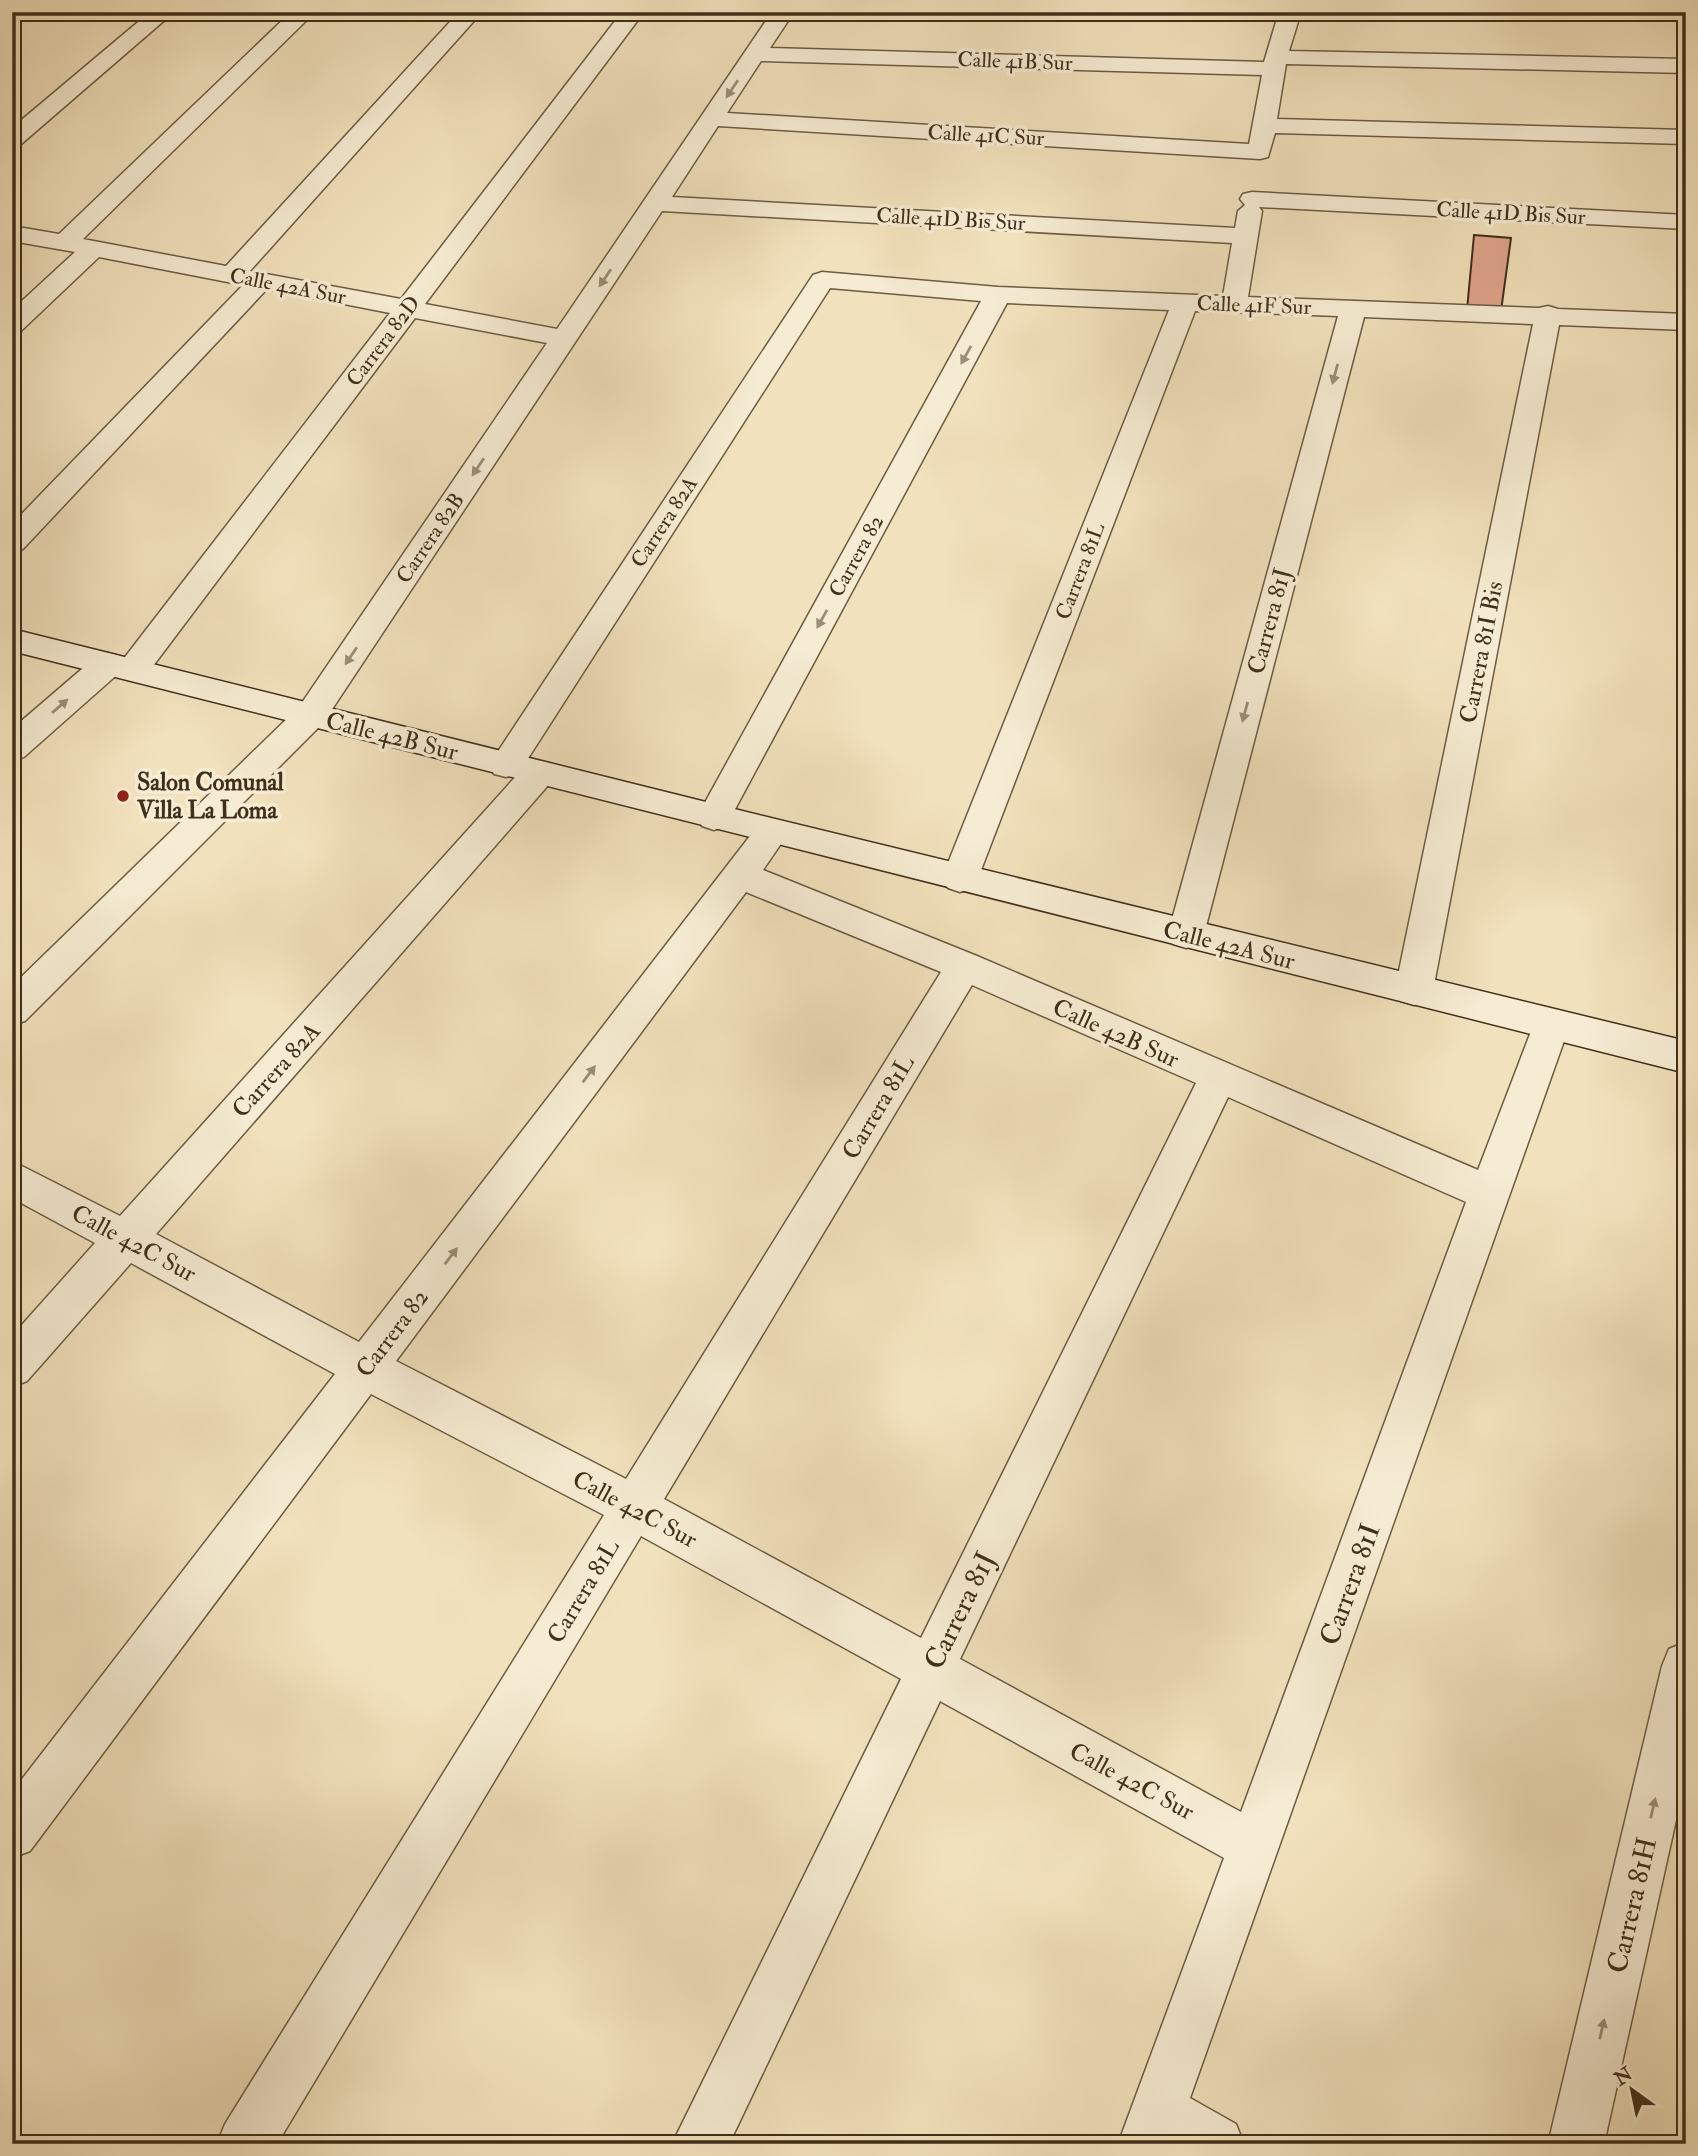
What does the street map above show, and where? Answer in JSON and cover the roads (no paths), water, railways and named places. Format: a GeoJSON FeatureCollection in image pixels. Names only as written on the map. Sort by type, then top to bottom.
{"type":"FeatureCollection","features":[{"type":"Feature","properties":{"kind":"street"},"geometry":{"type":"LineString","coordinates":[[12,141],[163,12]]}},
{"type":"Feature","properties":{"kind":"street"},"geometry":{"type":"LineString","coordinates":[[64,243],[304,12]]}},
{"type":"Feature","properties":{"kind":"street"},"geometry":{"type":"LineString","coordinates":[[232,275],[471,12]]}},
{"type":"Feature","properties":{"kind":"street","name":"Carrera 82D"},"geometry":{"type":"LineString","coordinates":[[12,748],[121,667],[408,308],[633,12]]}},
{"type":"Feature","properties":{"kind":"street","name":"Carrera 82B"},"geometry":{"type":"LineString","coordinates":[[12,1010],[311,715],[783,12]]}},
{"type":"Feature","properties":{"kind":"street"},"geometry":{"type":"LineString","coordinates":[[1234,305],[1275,63],[1290,12]]}},
{"type":"Feature","properties":{"kind":"street","name":"Calle 41B Sur"},"geometry":{"type":"LineString","coordinates":[[756,54],[1275,63],[1686,66]]}},
{"type":"Feature","properties":{"kind":"street","name":"Calle 41C Sur"},"geometry":{"type":"LineString","coordinates":[[712,119],[1260,152]]}},
{"type":"Feature","properties":{"kind":"street"},"geometry":{"type":"LineString","coordinates":[[1264,126],[1686,137]]}},
{"type":"Feature","properties":{"kind":"street","name":"Calle 41D Bis Sur"},"geometry":{"type":"LineString","coordinates":[[1252,199],[1686,222]]}},
{"type":"Feature","properties":{"kind":"street","name":"Calle 41D Bis Sur"},"geometry":{"type":"LineString","coordinates":[[655,203],[1246,236]]}},
{"type":"Feature","properties":{"kind":"street","name":"Calle 42A Sur"},"geometry":{"type":"LineString","coordinates":[[12,233],[564,338]]}},
{"type":"Feature","properties":{"kind":"street"},"geometry":{"type":"LineString","coordinates":[[12,325],[93,249]]}},
{"type":"Feature","properties":{"kind":"street","name":"Calle 41F Sur"},"geometry":{"type":"LineString","coordinates":[[822,280],[998,295],[1548,314],[1686,322]]}},
{"type":"Feature","properties":{"kind":"street","name":"Carrera 82A"},"geometry":{"type":"LineString","coordinates":[[12,1367],[125,1239],[523,769],[822,280]]}},
{"type":"Feature","properties":{"kind":"street"},"geometry":{"type":"LineString","coordinates":[[12,541],[261,281]]}},
{"type":"Feature","properties":{"kind":"street","name":"Carrera 82"},"geometry":{"type":"LineString","coordinates":[[714,817],[998,295]]}},
{"type":"Feature","properties":{"kind":"street","name":"Carrera 81L"},"geometry":{"type":"LineString","coordinates":[[960,878],[1185,303]]}},
{"type":"Feature","properties":{"kind":"street","name":"Carrera 81J"},"geometry":{"type":"LineString","coordinates":[[1186,934],[1353,308]]}},
{"type":"Feature","properties":{"kind":"street","name":"Carrera 81I Bis"},"geometry":{"type":"LineString","coordinates":[[1414,990],[1548,314]]}},
{"type":"Feature","properties":{"kind":"street","name":"Calle 42B Sur"},"geometry":{"type":"LineString","coordinates":[[12,640],[772,832]]}},
{"type":"Feature","properties":{"kind":"street","name":"Calle 42A Sur"},"geometry":{"type":"LineString","coordinates":[[772,832],[1686,1057]]}},
{"type":"Feature","properties":{"kind":"street","name":"Carrera 82"},"geometry":{"type":"LineString","coordinates":[[12,1833],[772,832]]}},
{"type":"Feature","properties":{"kind":"street","name":"Calle 42B Sur"},"geometry":{"type":"LineString","coordinates":[[740,875],[964,966],[1491,1194]]}},
{"type":"Feature","properties":{"kind":"street","name":"Carrera 81L"},"geometry":{"type":"LineString","coordinates":[[244,2144],[964,966]]}},
{"type":"Feature","properties":{"kind":"street","name":"Carrera 81I"},"geometry":{"type":"LineString","coordinates":[[1152,2127],[1551,1024]]}},
{"type":"Feature","properties":{"kind":"street","name":"Carrera 81J"},"geometry":{"type":"LineString","coordinates":[[700,2144],[1218,1077]]}},
{"type":"Feature","properties":{"kind":"street","name":"Calle 42C Sur"},"geometry":{"type":"LineString","coordinates":[[12,1178],[365,1368],[634,1507],[1254,1847]]}},
{"type":"Feature","properties":{"kind":"street","name":"Carrera 81H"},"geometry":{"type":"LineString","coordinates":[[1576,2144],[1686,1666]]}},
{"type":"Feature","properties":{"kind":"street"},"geometry":{"type":"LineString","coordinates":[[1152,2127],[1216,2144]]}},
{"type":"Feature","properties":{"kind":"place","name":"Salon Comunal Villa La Loma"},"geometry":{"type":"Point","coordinates":[123,796]}}]}
